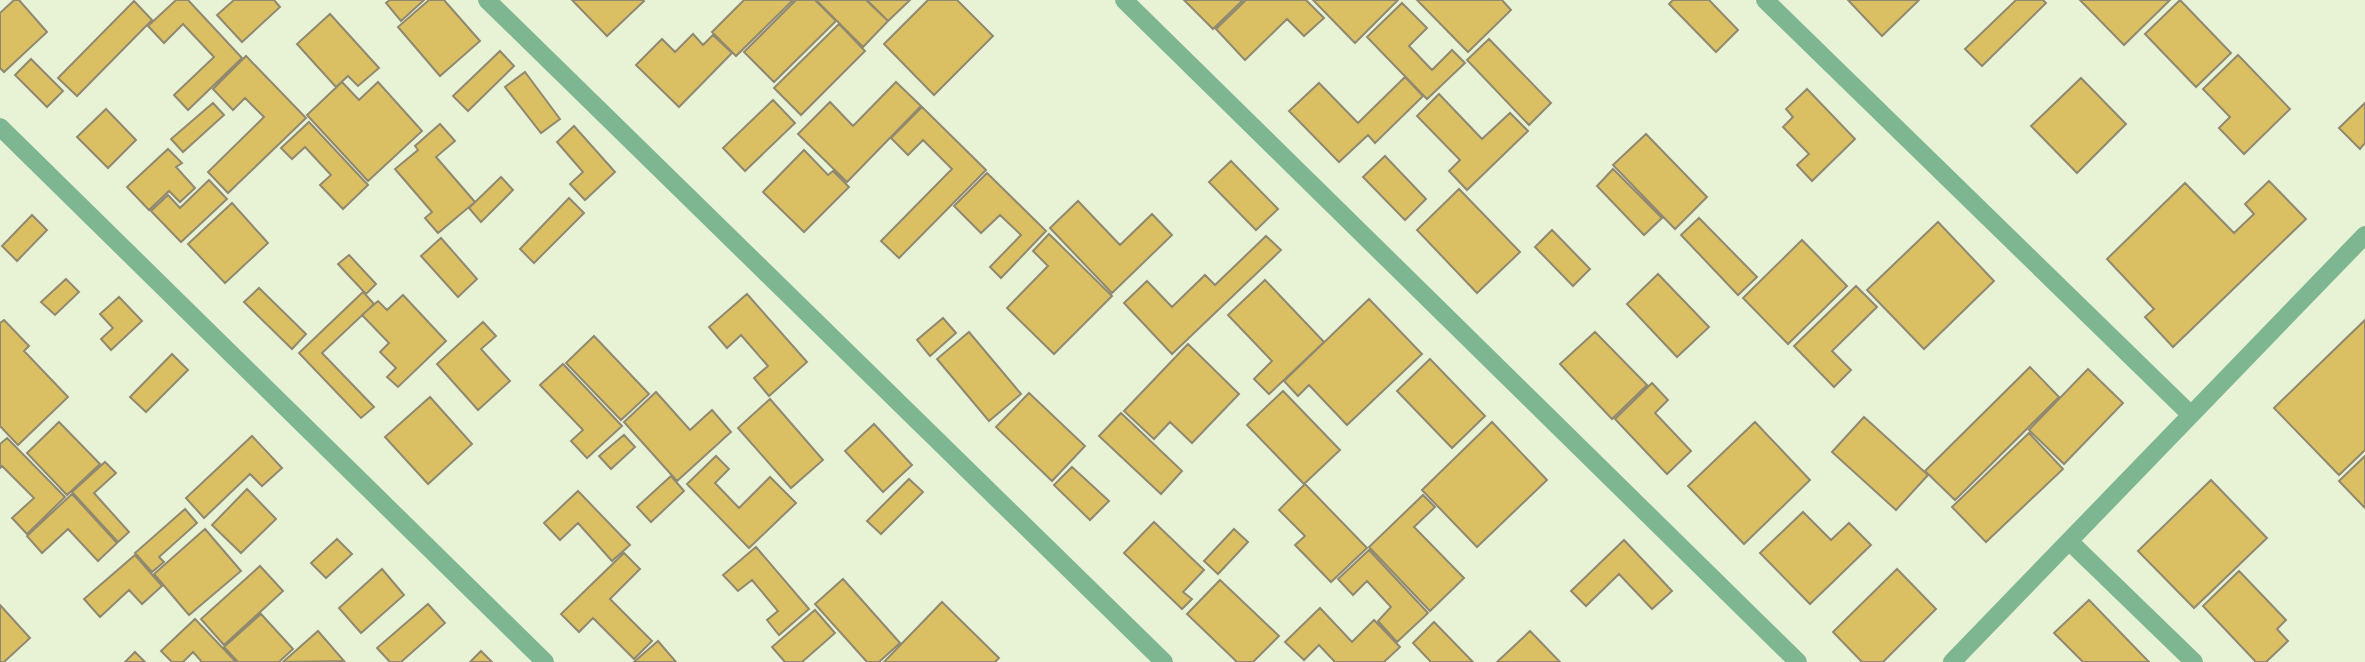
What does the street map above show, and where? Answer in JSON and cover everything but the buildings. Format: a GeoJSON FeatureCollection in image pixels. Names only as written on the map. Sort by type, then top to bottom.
{"type":"FeatureCollection","features":[{"type":"Feature","properties":{"kind":"street"},"geometry":{"type":"LineString","coordinates":[[487,0],[1164,662]]}},
{"type":"Feature","properties":{"kind":"street"},"geometry":{"type":"LineString","coordinates":[[1124,0],[1798,662]]}},
{"type":"Feature","properties":{"kind":"street"},"geometry":{"type":"LineString","coordinates":[[1765,0],[2191,415]]}},
{"type":"Feature","properties":{"kind":"street"},"geometry":{"type":"LineString","coordinates":[[0,127],[545,662]]}},
{"type":"Feature","properties":{"kind":"street"},"geometry":{"type":"LineString","coordinates":[[1952,662],[2365,235]]}},
{"type":"Feature","properties":{"kind":"street"},"geometry":{"type":"LineString","coordinates":[[2069,541],[2194,662]]}}]}
